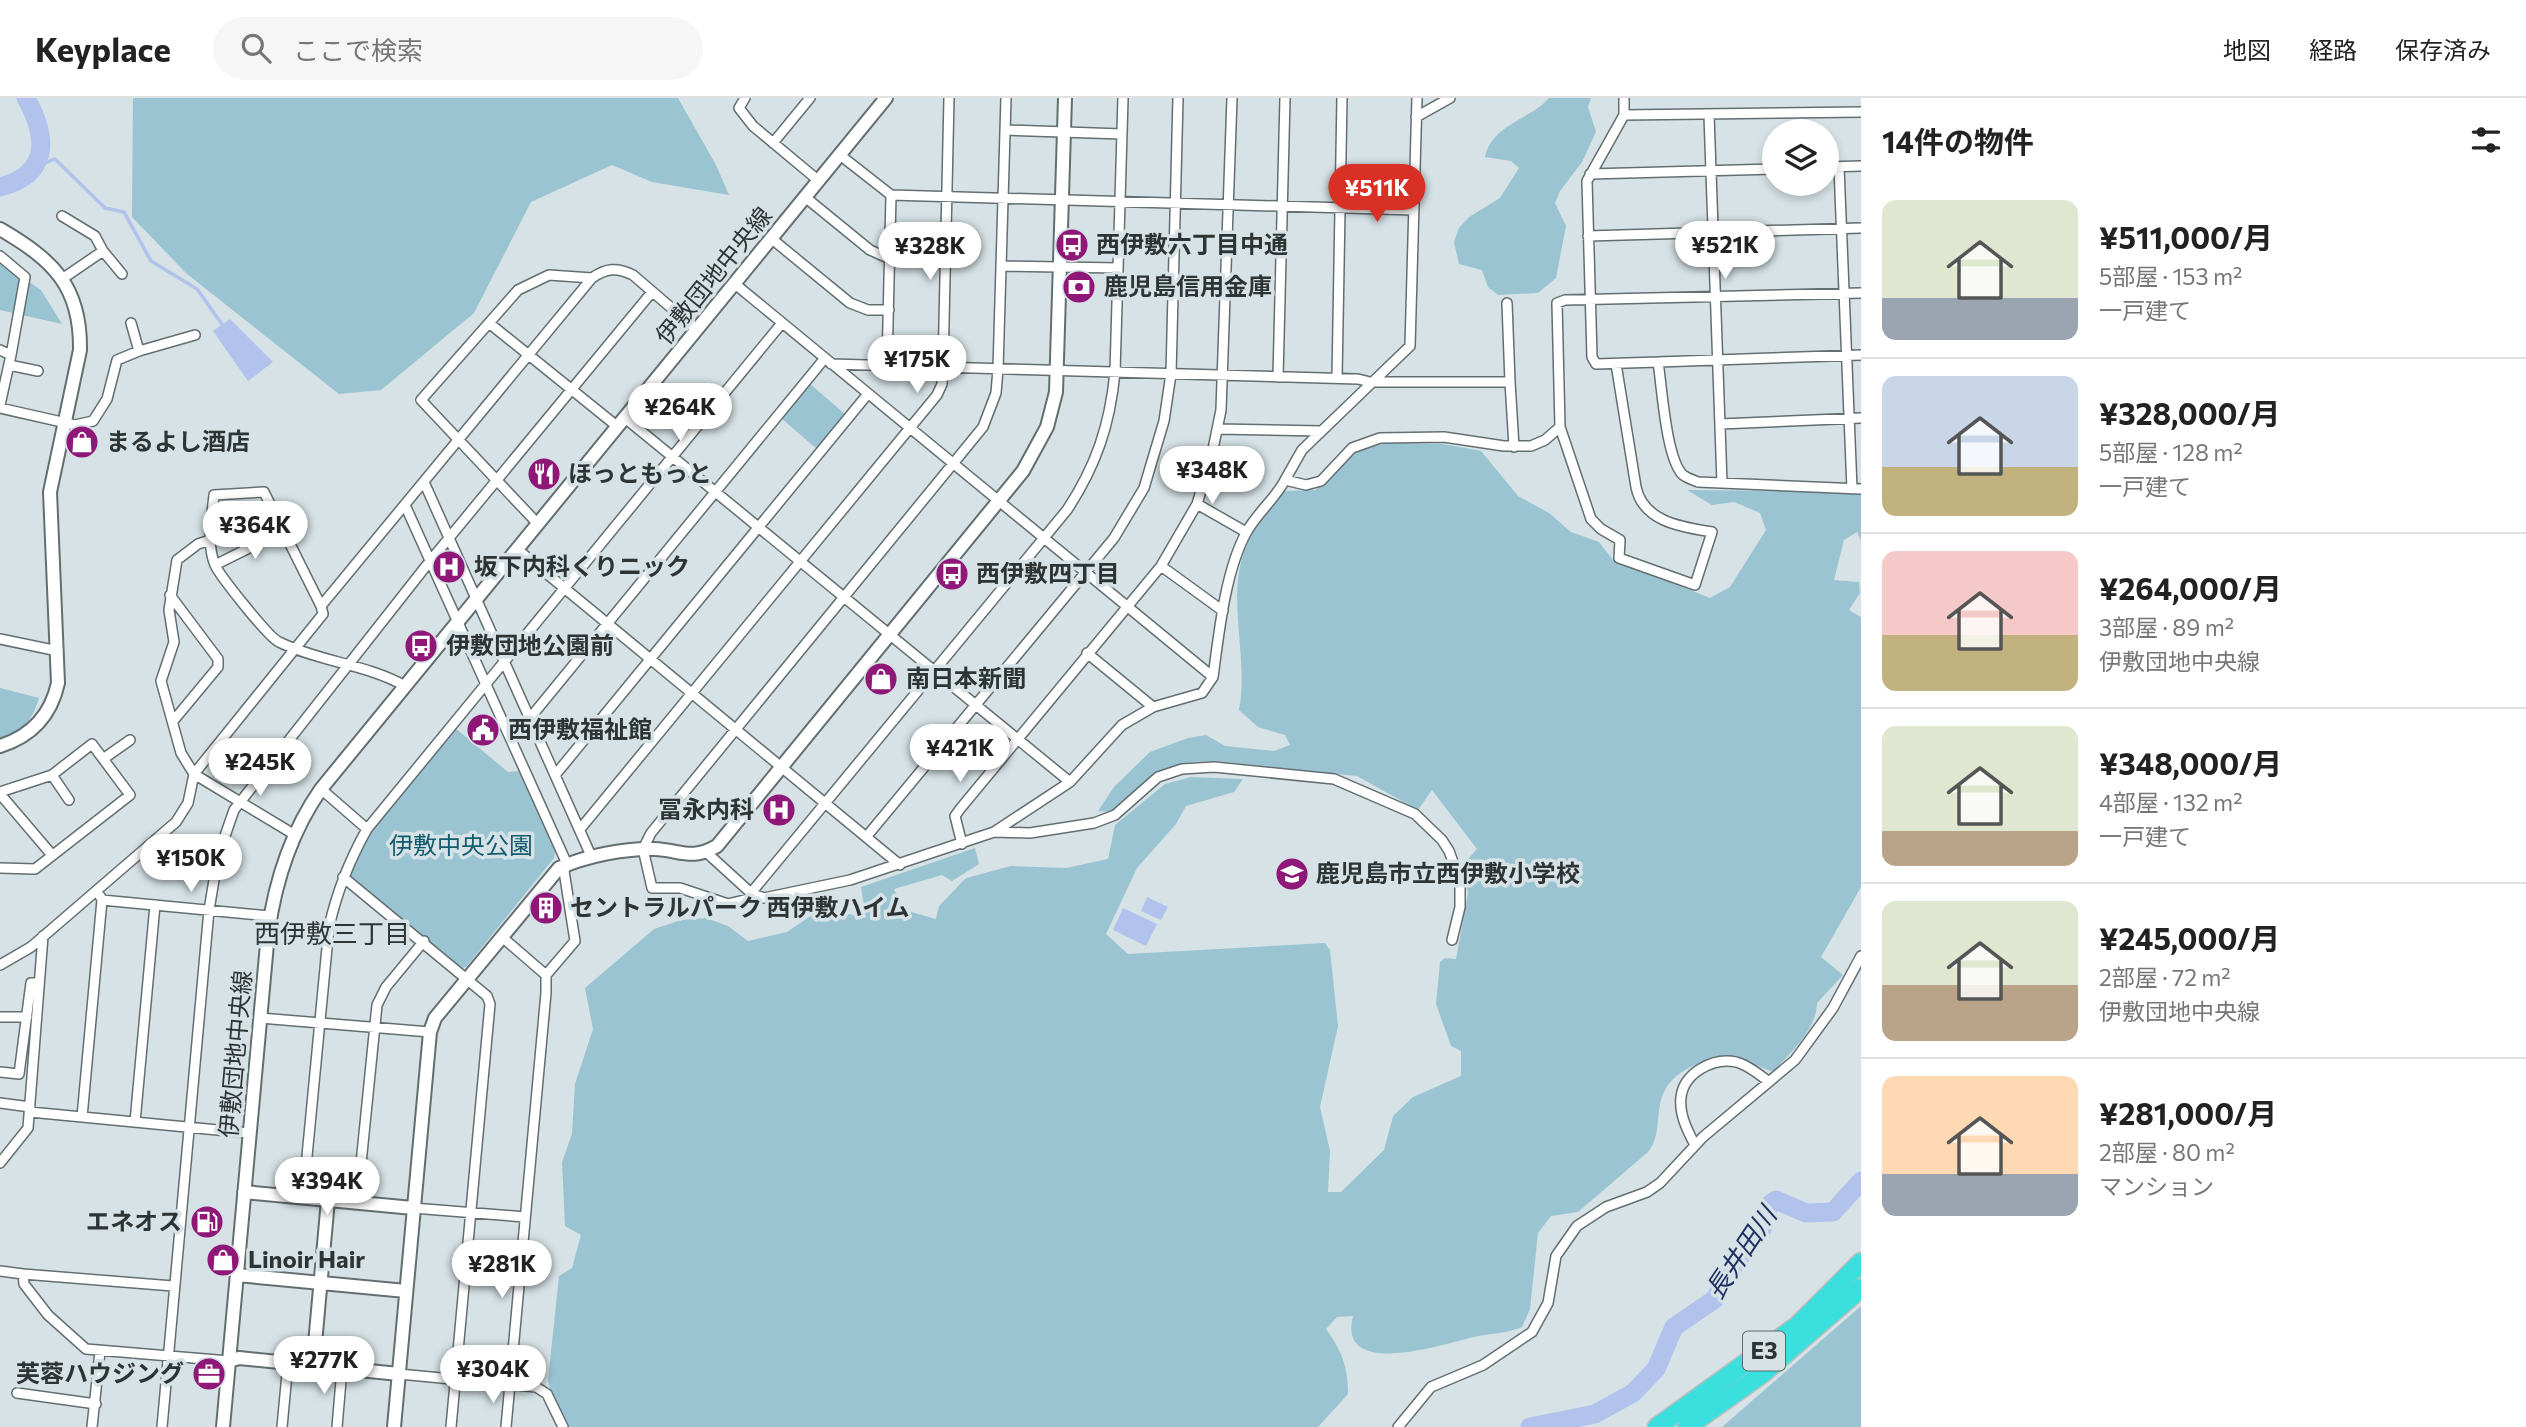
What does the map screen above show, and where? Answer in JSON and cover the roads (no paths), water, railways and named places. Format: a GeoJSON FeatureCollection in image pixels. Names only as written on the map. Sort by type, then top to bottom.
{"type":"FeatureCollection","features":[{"type":"Feature","properties":{"kind":"highway","name":"E3"},"geometry":{"type":"LineString","coordinates":[[1657,1427],[1797,1326],[1861,1262]]}},
{"type":"Feature","properties":{"kind":"highway","name":"E3"},"geometry":{"type":"LineString","coordinates":[[1687,1427],[1762,1374],[1861,1288]]}},
{"type":"Feature","properties":{"kind":"street"},"geometry":{"type":"LineString","coordinates":[[745,98],[739,108],[774,144],[819,181]]}},
{"type":"Feature","properties":{"kind":"street"},"geometry":{"type":"LineString","coordinates":[[774,144],[810,98]]}},
{"type":"Feature","properties":{"kind":"street","name":"伊敷団地中央線"},"geometry":{"type":"LineString","coordinates":[[223,1427],[270,916],[281,871],[295,835],[321,789],[886,98]]}},
{"type":"Feature","properties":{"kind":"street"},"geometry":{"type":"LineString","coordinates":[[581,828],[910,430],[942,384],[949,98]]}},
{"type":"Feature","properties":{"kind":"street"},"geometry":{"type":"LineString","coordinates":[[1006,98],[998,369],[996,393],[983,427],[651,833],[643,849],[652,888],[681,888],[728,904],[754,895],[776,897],[850,880],[962,844],[994,832],[1070,782],[1122,725],[1153,707],[1202,693],[1213,677],[1223,611],[1246,532],[1268,507],[1298,456],[1370,382],[1408,349],[1411,342],[1417,98]]}},
{"type":"Feature","properties":{"kind":"street"},"geometry":{"type":"LineString","coordinates":[[394,1427],[430,1032],[442,1007],[559,868],[592,858],[643,849],[691,855],[717,846],[998,503],[1038,448],[1053,409],[1058,371],[1065,98]]}},
{"type":"Feature","properties":{"kind":"street"},"geometry":{"type":"LineString","coordinates":[[754,895],[825,803],[1067,510],[1096,459],[1110,418],[1115,372],[1123,98]]}},
{"type":"Feature","properties":{"kind":"street"},"geometry":{"type":"LineString","coordinates":[[867,836],[1114,538],[1144,488],[1164,421],[1171,374],[1173,202],[1178,98]]}},
{"type":"Feature","properties":{"kind":"street"},"geometry":{"type":"LineString","coordinates":[[962,844],[955,816],[1161,566],[1197,504],[1218,429],[1223,376],[1232,98]]}},
{"type":"Feature","properties":{"kind":"street"},"geometry":{"type":"LineString","coordinates":[[1278,377],[1285,98]]}},
{"type":"Feature","properties":{"kind":"street"},"geometry":{"type":"LineString","coordinates":[[1337,379],[1342,98]]}},
{"type":"Feature","properties":{"kind":"street"},"geometry":{"type":"LineString","coordinates":[[1416,117],[1450,98]]}},
{"type":"Feature","properties":{"kind":"street"},"geometry":{"type":"LineString","coordinates":[[1624,98],[1624,115],[1590,174],[1588,236],[1592,357],[1596,364],[1861,355]]}},
{"type":"Feature","properties":{"kind":"street"},"geometry":{"type":"LineString","coordinates":[[1624,115],[1861,112]]}},
{"type":"Feature","properties":{"kind":"street"},"geometry":{"type":"LineString","coordinates":[[1709,116],[1722,483]]}},
{"type":"Feature","properties":{"kind":"street"},"geometry":{"type":"LineString","coordinates":[[1005,130],[1122,134]]}},
{"type":"Feature","properties":{"kind":"street"},"geometry":{"type":"LineString","coordinates":[[840,155],[891,195],[1415,210]]}},
{"type":"Feature","properties":{"kind":"street"},"geometry":{"type":"LineString","coordinates":[[1658,362],[1677,467],[1684,477],[1722,483],[1801,484],[1857,489],[1849,418],[1839,167],[1861,166]]}},
{"type":"Feature","properties":{"kind":"street"},"geometry":{"type":"LineString","coordinates":[[1590,174],[1762,169]]}},
{"type":"Feature","properties":{"kind":"street"},"geometry":{"type":"LineString","coordinates":[[887,365],[891,195]]}},
{"type":"Feature","properties":{"kind":"street"},"geometry":{"type":"LineString","coordinates":[[806,197],[870,250],[890,259]]}},
{"type":"Feature","properties":{"kind":"street"},"geometry":{"type":"LineString","coordinates":[[62,216],[95,236],[103,251],[122,274]]}},
{"type":"Feature","properties":{"kind":"street"},"geometry":{"type":"LineString","coordinates":[[1588,236],[1861,228]]}},
{"type":"Feature","properties":{"kind":"street"},"geometry":{"type":"LineString","coordinates":[[0,229],[47,260],[75,302],[80,330],[80,350],[50,492],[58,683],[50,709],[29,734],[0,746]]}},
{"type":"Feature","properties":{"kind":"street"},"geometry":{"type":"LineString","coordinates":[[772,239],[850,303],[868,310],[889,310]]}},
{"type":"Feature","properties":{"kind":"street"},"geometry":{"type":"LineString","coordinates":[[62,279],[103,251]]}},
{"type":"Feature","properties":{"kind":"street"},"geometry":{"type":"LineString","coordinates":[[0,256],[25,277],[0,406],[75,425],[93,421],[107,399],[117,360],[195,335]]}},
{"type":"Feature","properties":{"kind":"street"},"geometry":{"type":"LineString","coordinates":[[1001,266],[1118,268]]}},
{"type":"Feature","properties":{"kind":"street"},"geometry":{"type":"LineString","coordinates":[[321,606],[592,278],[601,271],[622,270],[697,330]]}},
{"type":"Feature","properties":{"kind":"street"},"geometry":{"type":"LineString","coordinates":[[538,524],[460,438],[421,400],[518,290],[549,275],[592,278]]}},
{"type":"Feature","properties":{"kind":"street"},"geometry":{"type":"LineString","coordinates":[[736,284],[998,503],[1213,677]]}},
{"type":"Feature","properties":{"kind":"street"},"geometry":{"type":"LineString","coordinates":[[162,1427],[209,911],[218,856],[239,801],[496,479],[652,292]]}},
{"type":"Feature","properties":{"kind":"street"},"geometry":{"type":"LineString","coordinates":[[1616,364],[1638,498],[1653,515],[1686,527],[1712,532],[1695,584],[1619,558],[1620,540],[1601,529],[1591,519],[1559,427],[1557,303],[1590,299],[1861,293]]}},
{"type":"Feature","properties":{"kind":"street"},"geometry":{"type":"LineString","coordinates":[[1507,303],[1514,447]]}},
{"type":"Feature","properties":{"kind":"street"},"geometry":{"type":"LineString","coordinates":[[131,323],[139,351]]}},
{"type":"Feature","properties":{"kind":"street"},"geometry":{"type":"LineString","coordinates":[[489,323],[570,388],[673,456],[1070,782]]}},
{"type":"Feature","properties":{"kind":"street"},"geometry":{"type":"LineString","coordinates":[[303,1198],[328,927],[343,877],[368,829],[782,323]]}},
{"type":"Feature","properties":{"kind":"street"},"geometry":{"type":"LineString","coordinates":[[0,350],[11,355]]}},
{"type":"Feature","properties":{"kind":"street"},"geometry":{"type":"LineString","coordinates":[[828,361],[1370,382],[1510,382]]}},
{"type":"Feature","properties":{"kind":"street"},"geometry":{"type":"LineString","coordinates":[[530,718],[715,491],[828,361]]}},
{"type":"Feature","properties":{"kind":"street"},"geometry":{"type":"LineString","coordinates":[[9,365],[38,371]]}},
{"type":"Feature","properties":{"kind":"street"},"geometry":{"type":"LineString","coordinates":[[556,774],[867,394]]}},
{"type":"Feature","properties":{"kind":"street"},"geometry":{"type":"LineString","coordinates":[[1720,424],[1861,418]]}},
{"type":"Feature","properties":{"kind":"street"},"geometry":{"type":"LineString","coordinates":[[1285,480],[1306,485],[1321,481],[1352,448],[1380,438],[1444,437],[1514,447],[1531,446],[1545,440],[1559,427]]}},
{"type":"Feature","properties":{"kind":"street"},"geometry":{"type":"LineString","coordinates":[[1218,429],[1320,431]]}},
{"type":"Feature","properties":{"kind":"street"},"geometry":{"type":"LineString","coordinates":[[424,482],[581,828],[592,858]]}},
{"type":"Feature","properties":{"kind":"street"},"geometry":{"type":"LineString","coordinates":[[0,965],[100,896],[176,822],[188,803],[194,774],[295,648],[323,614],[264,492],[214,495],[210,540],[215,565],[271,637],[295,648],[386,676],[405,686]]}},
{"type":"Feature","properties":{"kind":"street"},"geometry":{"type":"LineString","coordinates":[[1197,504],[1246,532]]}},
{"type":"Feature","properties":{"kind":"street"},"geometry":{"type":"LineString","coordinates":[[405,505],[567,864],[564,871],[575,941],[545,975],[506,1427]]}},
{"type":"Feature","properties":{"kind":"street"},"geometry":{"type":"LineString","coordinates":[[215,565],[283,531]]}},
{"type":"Feature","properties":{"kind":"street"},"geometry":{"type":"LineString","coordinates":[[210,540],[198,544],[177,560],[170,595],[174,642],[161,681],[181,753],[194,774],[295,835]]}},
{"type":"Feature","properties":{"kind":"street"},"geometry":{"type":"LineString","coordinates":[[517,549],[900,864]]}},
{"type":"Feature","properties":{"kind":"street"},"geometry":{"type":"LineString","coordinates":[[1161,566],[1223,611]]}},
{"type":"Feature","properties":{"kind":"street"},"geometry":{"type":"LineString","coordinates":[[170,595],[218,659],[218,667],[174,720]]}},
{"type":"Feature","properties":{"kind":"street"},"geometry":{"type":"LineString","coordinates":[[0,639],[58,651]]}},
{"type":"Feature","properties":{"kind":"street"},"geometry":{"type":"LineString","coordinates":[[1087,653],[1153,707]]}},
{"type":"Feature","properties":{"kind":"street"},"geometry":{"type":"LineString","coordinates":[[103,759],[130,740]]}},
{"type":"Feature","properties":{"kind":"street"},"geometry":{"type":"LineString","coordinates":[[0,868],[35,869],[130,795],[92,744],[52,775],[0,793],[52,855]]}},
{"type":"Feature","properties":{"kind":"street"},"geometry":{"type":"LineString","coordinates":[[994,832],[1030,833],[1094,823],[1115,815],[1158,777],[1182,769],[1214,767],[1334,779],[1415,814],[1441,840],[1449,851],[1460,881],[1460,907],[1452,940]]}},
{"type":"Feature","properties":{"kind":"street"},"geometry":{"type":"LineString","coordinates":[[52,775],[69,800]]}},
{"type":"Feature","properties":{"kind":"street"},"geometry":{"type":"LineString","coordinates":[[321,789],[368,829]]}},
{"type":"Feature","properties":{"kind":"street"},"geometry":{"type":"LineString","coordinates":[[706,852],[754,895]]}},
{"type":"Feature","properties":{"kind":"street"},"geometry":{"type":"LineString","coordinates":[[343,877],[487,996],[490,1004],[451,1427]]}},
{"type":"Feature","properties":{"kind":"street"},"geometry":{"type":"LineString","coordinates":[[100,896],[155,905],[270,916]]}},
{"type":"Feature","properties":{"kind":"street"},"geometry":{"type":"LineString","coordinates":[[82,1117],[100,896]]}},
{"type":"Feature","properties":{"kind":"street"},"geometry":{"type":"LineString","coordinates":[[135,1122],[155,905]]}},
{"type":"Feature","properties":{"kind":"street"},"geometry":{"type":"LineString","coordinates":[[0,1163],[27,1128],[43,936]]}},
{"type":"Feature","properties":{"kind":"street"},"geometry":{"type":"LineString","coordinates":[[502,937],[545,975]]}},
{"type":"Feature","properties":{"kind":"street"},"geometry":{"type":"LineString","coordinates":[[357,1203],[374,1027],[380,995],[424,942]]}},
{"type":"Feature","properties":{"kind":"street"},"geometry":{"type":"LineString","coordinates":[[1398,1427],[1431,1387],[1483,1365],[1532,1332],[1548,1303],[1556,1256],[1577,1226],[1606,1207],[1653,1188],[1695,1145],[1795,1060],[1822,1025],[1861,956]]}},
{"type":"Feature","properties":{"kind":"street"},"geometry":{"type":"LineString","coordinates":[[0,1072],[19,1074],[32,983],[39,983]]}},
{"type":"Feature","properties":{"kind":"street"},"geometry":{"type":"LineString","coordinates":[[0,1017],[27,1017]]}},
{"type":"Feature","properties":{"kind":"street"},"geometry":{"type":"LineString","coordinates":[[260,1018],[430,1032]]}},
{"type":"Feature","properties":{"kind":"street"},"geometry":{"type":"LineString","coordinates":[[1695,1145],[1683,1119],[1681,1097],[1685,1086],[1700,1068],[1713,1063],[1736,1062],[1769,1082]]}},
{"type":"Feature","properties":{"kind":"street"},"geometry":{"type":"LineString","coordinates":[[0,1103],[82,1117],[249,1133]]}},
{"type":"Feature","properties":{"kind":"street"},"geometry":{"type":"LineString","coordinates":[[244,1192],[525,1217]]}},
{"type":"Feature","properties":{"kind":"street"},"geometry":{"type":"LineString","coordinates":[[313,1366],[328,1200]]}},
{"type":"Feature","properties":{"kind":"street"},"geometry":{"type":"LineString","coordinates":[[0,1271],[173,1286]]}},
{"type":"Feature","properties":{"kind":"street"},"geometry":{"type":"LineString","coordinates":[[23,1274],[24,1284],[48,1315],[86,1349],[229,1361],[239,1358],[536,1387],[547,1394],[563,1427]]}},
{"type":"Feature","properties":{"kind":"street"},"geometry":{"type":"LineString","coordinates":[[237,1275],[406,1291]]}},
{"type":"Feature","properties":{"kind":"street"},"geometry":{"type":"LineString","coordinates":[[92,1427],[100,1351]]}},
{"type":"Feature","properties":{"kind":"street"},"geometry":{"type":"LineString","coordinates":[[282,1427],[289,1363]]}},
{"type":"Feature","properties":{"kind":"street"},"geometry":{"type":"LineString","coordinates":[[337,1427],[342,1368]]}},
{"type":"Feature","properties":{"kind":"street"},"geometry":{"type":"LineString","coordinates":[[18,1393],[96,1404]]}},
{"type":"Feature","properties":{"kind":"waterway"},"geometry":{"type":"LineString","coordinates":[[0,187],[28,173],[36,164],[40,153],[38,127],[26,98]]}},
{"type":"Feature","properties":{"kind":"waterway"},"geometry":{"type":"LineString","coordinates":[[35,167],[55,159],[105,208],[124,212],[151,261],[197,289],[224,327]]}},
{"type":"Feature","properties":{"kind":"waterway","name":"長井田川"},"geometry":{"type":"LineString","coordinates":[[1530,1427],[1595,1414],[1633,1393],[1656,1369],[1674,1327],[1715,1299],[1734,1265],[1762,1229],[1769,1205],[1776,1200],[1806,1213],[1833,1212],[1861,1181]]}},
{"type":"Feature","properties":{"kind":"place","name":"西伊敷六丁目中通"},"geometry":{"type":"Point","coordinates":[1072,245]}},
{"type":"Feature","properties":{"kind":"place","name":"鹿児島信用金庫"},"geometry":{"type":"Point","coordinates":[1079,287]}},
{"type":"Feature","properties":{"kind":"place","name":"まるよし酒店"},"geometry":{"type":"Point","coordinates":[82,442]}},
{"type":"Feature","properties":{"kind":"place","name":"ほっともっと"},"geometry":{"type":"Point","coordinates":[544,474]}},
{"type":"Feature","properties":{"kind":"place","name":"坂下内科くりニック"},"geometry":{"type":"Point","coordinates":[449,567]}},
{"type":"Feature","properties":{"kind":"place","name":"西伊敷四丁目"},"geometry":{"type":"Point","coordinates":[952,574]}},
{"type":"Feature","properties":{"kind":"place","name":"伊敷団地公園前"},"geometry":{"type":"Point","coordinates":[421,646]}},
{"type":"Feature","properties":{"kind":"place","name":"南日本新聞"},"geometry":{"type":"Point","coordinates":[881,679]}},
{"type":"Feature","properties":{"kind":"place","name":"西伊敷福祉館"},"geometry":{"type":"Point","coordinates":[483,730]}},
{"type":"Feature","properties":{"kind":"place","name":"冨永内科"},"geometry":{"type":"Point","coordinates":[779,810]}},
{"type":"Feature","properties":{"kind":"place","name":"鹿児島市立西伊敷小学校"},"geometry":{"type":"Point","coordinates":[1292,874]}},
{"type":"Feature","properties":{"kind":"place","name":"セントラルパーク 西伊敷ハイム"},"geometry":{"type":"Point","coordinates":[546,908]}},
{"type":"Feature","properties":{"kind":"place","name":"エネオス"},"geometry":{"type":"Point","coordinates":[207,1222]}},
{"type":"Feature","properties":{"kind":"place","name":"Linoir Hair"},"geometry":{"type":"Point","coordinates":[223,1260]}},
{"type":"Feature","properties":{"kind":"place","name":"芙蓉ハウジング"},"geometry":{"type":"Point","coordinates":[209,1374]}},
{"type":"Feature","properties":{"kind":"district","name":"西伊敷三丁目"},"geometry":{"type":"Point","coordinates":[332,934]}},
{"type":"Feature","properties":{"kind":"park label","name":"伊敷中央公園"},"geometry":{"type":"Point","coordinates":[461,846]}}]}
